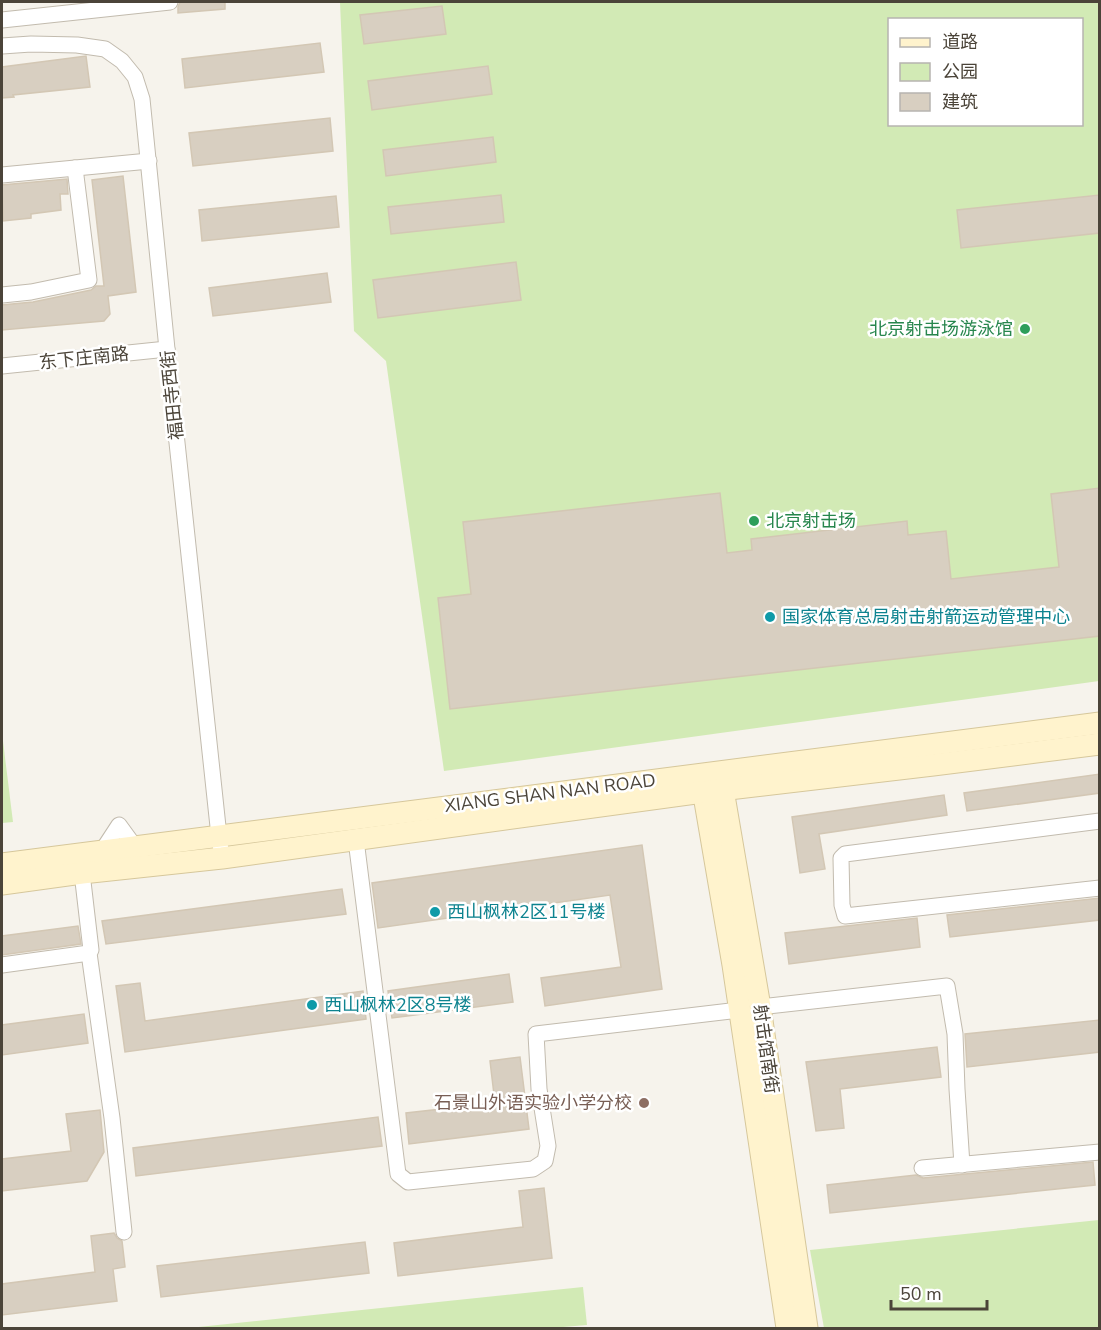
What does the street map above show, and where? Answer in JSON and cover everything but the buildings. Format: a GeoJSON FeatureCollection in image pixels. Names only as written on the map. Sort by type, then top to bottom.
{"type":"FeatureCollection","features":[{"type":"Feature","properties":{"kind":"main road","name":"XIANG SHAN NAN ROAD"},"geometry":{"type":"LineString","coordinates":[[2,884],[356,840],[712,782],[1100,723]]}},
{"type":"Feature","properties":{"kind":"main road","name":"XIANG SHAN NAN ROAD"},"geometry":{"type":"LineString","coordinates":[[2,864],[219,836],[712,782],[933,765],[1100,744]]}},
{"type":"Feature","properties":{"kind":"main road","name":"射击馆南街"},"geometry":{"type":"LineString","coordinates":[[712,782],[807,1329]]}},
{"type":"Feature","properties":{"kind":"main road","name":"射击馆南街"},"geometry":{"type":"LineString","coordinates":[[750,1008],[787,1329]]}},
{"type":"Feature","properties":{"kind":"street"},"geometry":{"type":"LineString","coordinates":[[2,20],[170,2]]}},
{"type":"Feature","properties":{"kind":"street","name":"福田寺西街"},"geometry":{"type":"LineString","coordinates":[[2,46],[31,44],[105,49],[122,61],[135,77],[142,99],[222,858]]}},
{"type":"Feature","properties":{"kind":"street"},"geometry":{"type":"LineString","coordinates":[[2,175],[149,161]]}},
{"type":"Feature","properties":{"kind":"street"},"geometry":{"type":"LineString","coordinates":[[2,295],[31,292],[89,280],[75,168]]}},
{"type":"Feature","properties":{"kind":"street","name":"东下庄南路"},"geometry":{"type":"LineString","coordinates":[[2,366],[167,349]]}},
{"type":"Feature","properties":{"kind":"street"},"geometry":{"type":"LineString","coordinates":[[1100,821],[845,854],[841,858],[842,905],[845,916],[1100,888]]}},
{"type":"Feature","properties":{"kind":"street"},"geometry":{"type":"LineString","coordinates":[[356,840],[398,1174],[408,1182],[533,1169],[545,1161],[548,1146],[539,1089],[536,1034],[947,986],[955,1034],[962,1165]]}},
{"type":"Feature","properties":{"kind":"street"},"geometry":{"type":"LineString","coordinates":[[81,873],[124,1232]]}},
{"type":"Feature","properties":{"kind":"street"},"geometry":{"type":"LineString","coordinates":[[2,965],[89,953]]}},
{"type":"Feature","properties":{"kind":"street"},"geometry":{"type":"LineString","coordinates":[[922,1168],[1100,1152]]}},
{"type":"Feature","properties":{"kind":"green space","name":"北京射击场"},"geometry":{"type":"Polygon","coordinates":[[[340,2],[1099,2],[1099,681],[444,771],[386,361],[354,331],[340,2]]]}},
{"type":"Feature","properties":{"kind":"green space"},"geometry":{"type":"Polygon","coordinates":[[[2,733],[13,822],[2,823],[2,733]]]}},
{"type":"Feature","properties":{"kind":"green space"},"geometry":{"type":"Polygon","coordinates":[[[1099,1220],[1099,1328],[824,1328],[810,1250],[1099,1220]]]}},
{"type":"Feature","properties":{"kind":"green space"},"geometry":{"type":"Polygon","coordinates":[[[583,1287],[587,1325],[551,1328],[189,1328],[583,1287]]]}},
{"type":"Feature","properties":{"kind":"place","name":"北京射击场游泳馆"},"geometry":{"type":"Point","coordinates":[1025,329]}},
{"type":"Feature","properties":{"kind":"place","name":"北京射击场"},"geometry":{"type":"Point","coordinates":[754,521]}},
{"type":"Feature","properties":{"kind":"place","name":"国家体育总局射击射箭运动管理中心"},"geometry":{"type":"Point","coordinates":[770,617]}},
{"type":"Feature","properties":{"kind":"place","name":"西山枫林2区11号楼"},"geometry":{"type":"Point","coordinates":[435,912]}},
{"type":"Feature","properties":{"kind":"place","name":"西山枫林2区8号楼"},"geometry":{"type":"Point","coordinates":[312,1005]}},
{"type":"Feature","properties":{"kind":"place","name":"石景山外语实验小学分校"},"geometry":{"type":"Point","coordinates":[644,1103]}}]}
